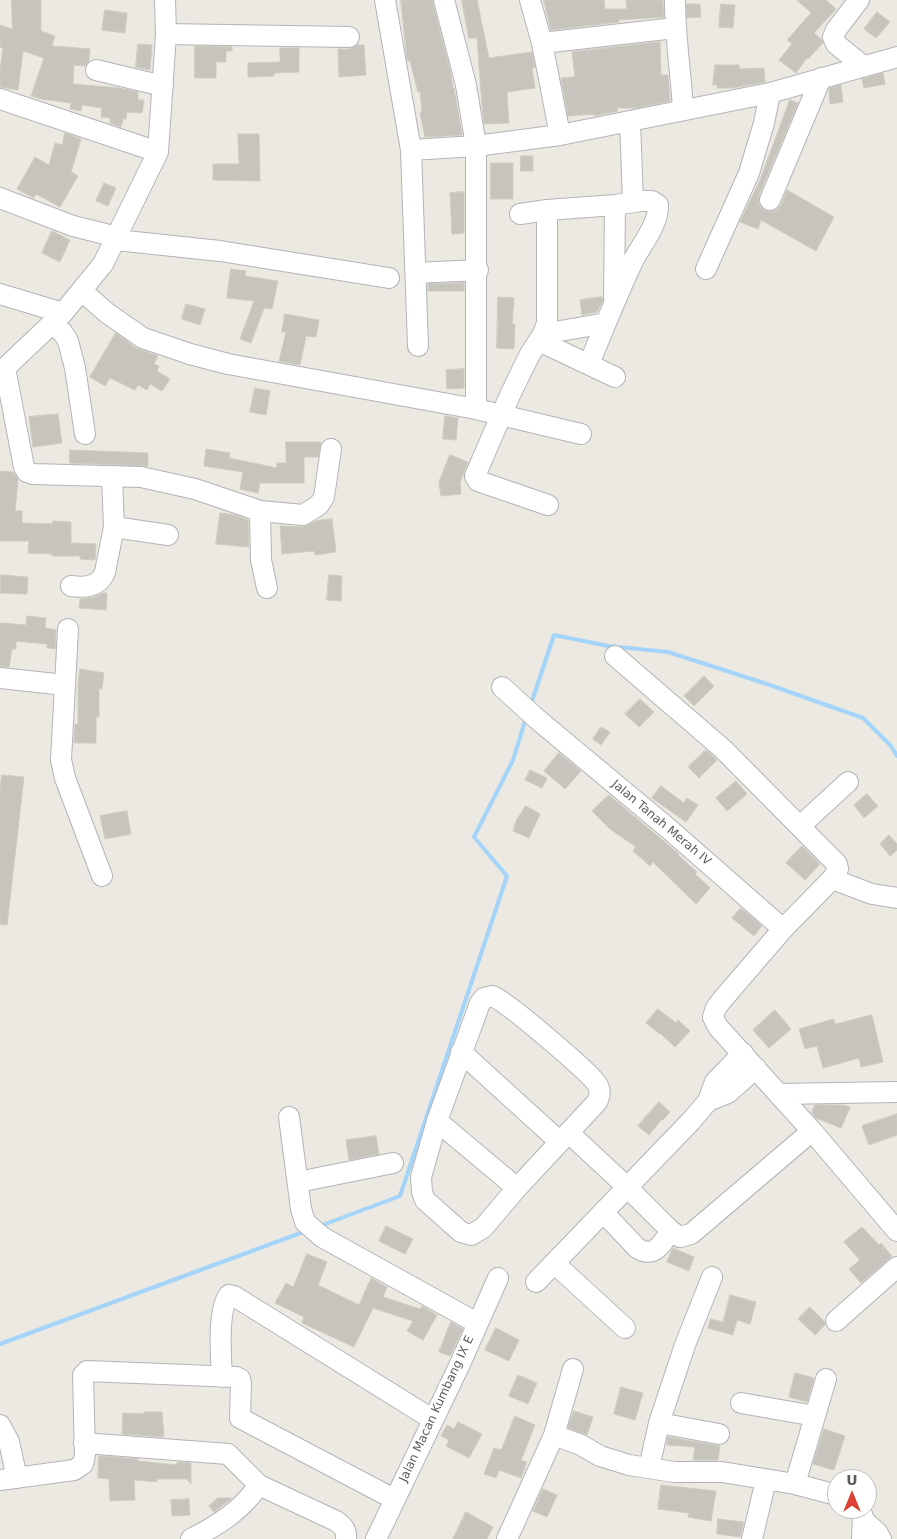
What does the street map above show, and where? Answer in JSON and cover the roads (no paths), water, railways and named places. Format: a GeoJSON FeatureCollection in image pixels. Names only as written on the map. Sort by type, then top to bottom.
{"type":"FeatureCollection","features":[{"type":"Feature","properties":{"kind":"street"},"geometry":{"type":"LineString","coordinates":[[164,0],[166,34],[164,86],[158,152],[103,264],[58,318],[3,370],[23,463],[27,472],[38,475],[141,477],[195,489],[260,510],[303,514],[319,504],[325,491],[331,449]]}},
{"type":"Feature","properties":{"kind":"street"},"geometry":{"type":"LineString","coordinates":[[385,0],[411,150],[418,346]]}},
{"type":"Feature","properties":{"kind":"street"},"geometry":{"type":"LineString","coordinates":[[444,0],[466,85],[476,146],[478,270],[476,409]]}},
{"type":"Feature","properties":{"kind":"street"},"geometry":{"type":"LineString","coordinates":[[530,0],[542,43],[560,135]]}},
{"type":"Feature","properties":{"kind":"street"},"geometry":{"type":"LineString","coordinates":[[675,0],[675,28],[682,78],[683,110]]}},
{"type":"Feature","properties":{"kind":"street"},"geometry":{"type":"LineString","coordinates":[[859,0],[836,30],[833,37],[836,44],[863,66]]}},
{"type":"Feature","properties":{"kind":"street"},"geometry":{"type":"LineString","coordinates":[[542,43],[675,28]]}},
{"type":"Feature","properties":{"kind":"street"},"geometry":{"type":"LineString","coordinates":[[166,34],[349,37]]}},
{"type":"Feature","properties":{"kind":"street"},"geometry":{"type":"LineString","coordinates":[[411,150],[476,146],[560,135],[770,93],[897,57]]}},
{"type":"Feature","properties":{"kind":"street"},"geometry":{"type":"LineString","coordinates":[[96,70],[164,86]]}},
{"type":"Feature","properties":{"kind":"street"},"geometry":{"type":"LineString","coordinates":[[770,200],[821,78]]}},
{"type":"Feature","properties":{"kind":"street"},"geometry":{"type":"LineString","coordinates":[[706,269],[750,173],[770,93]]}},
{"type":"Feature","properties":{"kind":"street"},"geometry":{"type":"LineString","coordinates":[[0,99],[158,152]]}},
{"type":"Feature","properties":{"kind":"street"},"geometry":{"type":"LineString","coordinates":[[610,314],[624,203],[630,121]]}},
{"type":"Feature","properties":{"kind":"street"},"geometry":{"type":"LineString","coordinates":[[0,198],[73,226],[116,238],[228,252],[389,278]]}},
{"type":"Feature","properties":{"kind":"street"},"geometry":{"type":"LineString","coordinates":[[520,214],[652,201],[658,205],[658,211],[589,364]]}},
{"type":"Feature","properties":{"kind":"street"},"geometry":{"type":"LineString","coordinates":[[547,210],[547,323],[501,414],[475,473],[478,481],[548,505]]}},
{"type":"Feature","properties":{"kind":"street"},"geometry":{"type":"LineString","coordinates":[[416,273],[478,270]]}},
{"type":"Feature","properties":{"kind":"street"},"geometry":{"type":"LineString","coordinates":[[82,291],[107,313],[143,338],[190,354],[228,364],[501,414],[581,434]]}},
{"type":"Feature","properties":{"kind":"street"},"geometry":{"type":"LineString","coordinates":[[0,294],[58,318],[68,341],[75,368],[85,434]]}},
{"type":"Feature","properties":{"kind":"street"},"geometry":{"type":"LineString","coordinates":[[541,338],[610,314]]}},
{"type":"Feature","properties":{"kind":"street"},"geometry":{"type":"LineString","coordinates":[[541,338],[615,376]]}},
{"type":"Feature","properties":{"kind":"street"},"geometry":{"type":"LineString","coordinates":[[71,586],[78,587],[96,584],[103,578],[114,527],[112,476]]}},
{"type":"Feature","properties":{"kind":"street"},"geometry":{"type":"LineString","coordinates":[[260,510],[261,560],[267,588]]}},
{"type":"Feature","properties":{"kind":"street"},"geometry":{"type":"LineString","coordinates":[[114,527],[168,535]]}},
{"type":"Feature","properties":{"kind":"street"},"geometry":{"type":"LineString","coordinates":[[68,629],[61,749],[63,771],[102,876]]}},
{"type":"Feature","properties":{"kind":"street"},"geometry":{"type":"LineString","coordinates":[[616,656],[723,749],[836,861],[838,869],[832,879],[783,929],[722,1000],[713,1017],[715,1023],[812,1131],[897,1231]]}},
{"type":"Feature","properties":{"kind":"street"},"geometry":{"type":"LineString","coordinates":[[0,678],[65,685]]}},
{"type":"Feature","properties":{"kind":"street","name":"Jalan Tanah Merah IV"},"geometry":{"type":"LineString","coordinates":[[502,687],[783,929]]}},
{"type":"Feature","properties":{"kind":"street"},"geometry":{"type":"LineString","coordinates":[[800,826],[848,782]]}},
{"type":"Feature","properties":{"kind":"street"},"geometry":{"type":"LineString","coordinates":[[832,879],[872,894],[897,898]]}},
{"type":"Feature","properties":{"kind":"street"},"geometry":{"type":"LineString","coordinates":[[487,997],[496,997],[597,1083],[600,1093],[597,1102],[479,1232],[471,1235],[461,1232],[429,1205],[422,1192],[421,1178],[422,1168],[461,1052],[480,1003],[487,997]]}},
{"type":"Feature","properties":{"kind":"street"},"geometry":{"type":"LineString","coordinates":[[461,1052],[564,1138],[627,1187],[671,1231],[680,1237],[691,1234],[812,1131]]}},
{"type":"Feature","properties":{"kind":"street"},"geometry":{"type":"LineString","coordinates":[[536,1282],[708,1101],[715,1082],[742,1053]]}},
{"type":"Feature","properties":{"kind":"street"},"geometry":{"type":"LineString","coordinates":[[708,1101],[728,1093],[756,1068]]}},
{"type":"Feature","properties":{"kind":"street"},"geometry":{"type":"LineString","coordinates":[[778,1094],[897,1092]]}},
{"type":"Feature","properties":{"kind":"street"},"geometry":{"type":"LineString","coordinates":[[289,1117],[302,1214],[311,1228],[477,1323]]}},
{"type":"Feature","properties":{"kind":"street"},"geometry":{"type":"LineString","coordinates":[[438,1122],[517,1188]]}},
{"type":"Feature","properties":{"kind":"street"},"geometry":{"type":"LineString","coordinates":[[298,1182],[393,1163]]}},
{"type":"Feature","properties":{"kind":"street"},"geometry":{"type":"LineString","coordinates":[[603,1212],[637,1248],[644,1252],[648,1253],[657,1249],[671,1231]]}},
{"type":"Feature","properties":{"kind":"street"},"geometry":{"type":"LineString","coordinates":[[554,1263],[625,1328]]}},
{"type":"Feature","properties":{"kind":"street"},"geometry":{"type":"LineString","coordinates":[[836,1321],[897,1267]]}},
{"type":"Feature","properties":{"kind":"street"},"geometry":{"type":"LineString","coordinates":[[649,1468],[659,1423],[685,1345],[712,1277]]}},
{"type":"Feature","properties":{"kind":"street","name":"Jalan Macan Kumbang IX E"},"geometry":{"type":"LineString","coordinates":[[376,1539],[460,1364],[498,1278]]}},
{"type":"Feature","properties":{"kind":"street"},"geometry":{"type":"LineString","coordinates":[[222,1377],[221,1324],[226,1300],[229,1295],[234,1296],[432,1419]]}},
{"type":"Feature","properties":{"kind":"street"},"geometry":{"type":"LineString","coordinates":[[507,1539],[554,1435],[573,1369]]}},
{"type":"Feature","properties":{"kind":"street"},"geometry":{"type":"LineString","coordinates":[[0,1425],[9,1442],[8,1479],[80,1468],[84,1461],[84,1375],[87,1371],[236,1377],[240,1380],[240,1418],[394,1500]]}},
{"type":"Feature","properties":{"kind":"street"},"geometry":{"type":"LineString","coordinates":[[795,1484],[826,1380]]}},
{"type":"Feature","properties":{"kind":"street"},"geometry":{"type":"LineString","coordinates":[[741,1403],[814,1416]]}},
{"type":"Feature","properties":{"kind":"street"},"geometry":{"type":"LineString","coordinates":[[659,1423],[719,1434]]}},
{"type":"Feature","properties":{"kind":"street"},"geometry":{"type":"LineString","coordinates":[[554,1435],[611,1461],[674,1472],[722,1472],[795,1484],[827,1492]]}},
{"type":"Feature","properties":{"kind":"street"},"geometry":{"type":"LineString","coordinates":[[84,1443],[222,1452],[232,1456],[251,1478],[260,1485],[336,1521],[346,1531],[346,1539]]}},
{"type":"Feature","properties":{"kind":"street"},"geometry":{"type":"LineString","coordinates":[[752,1539],[766,1480]]}},
{"type":"Feature","properties":{"kind":"street"},"geometry":{"type":"LineString","coordinates":[[191,1539],[235,1512],[260,1485]]}},
{"type":"Feature","properties":{"kind":"street"},"geometry":{"type":"LineString","coordinates":[[862,1523],[877,1532],[881,1539]]}},
{"type":"Feature","properties":{"kind":"waterway"},"geometry":{"type":"LineString","coordinates":[[531,704],[554,635],[608,646],[668,652],[767,684],[863,718],[891,746],[897,756]]}},
{"type":"Feature","properties":{"kind":"waterway"},"geometry":{"type":"LineString","coordinates":[[320,1226],[400,1196],[507,876],[474,837],[513,760],[526,718]]}},
{"type":"Feature","properties":{"kind":"waterway"},"geometry":{"type":"LineString","coordinates":[[0,1344],[306,1231]]}}]}
